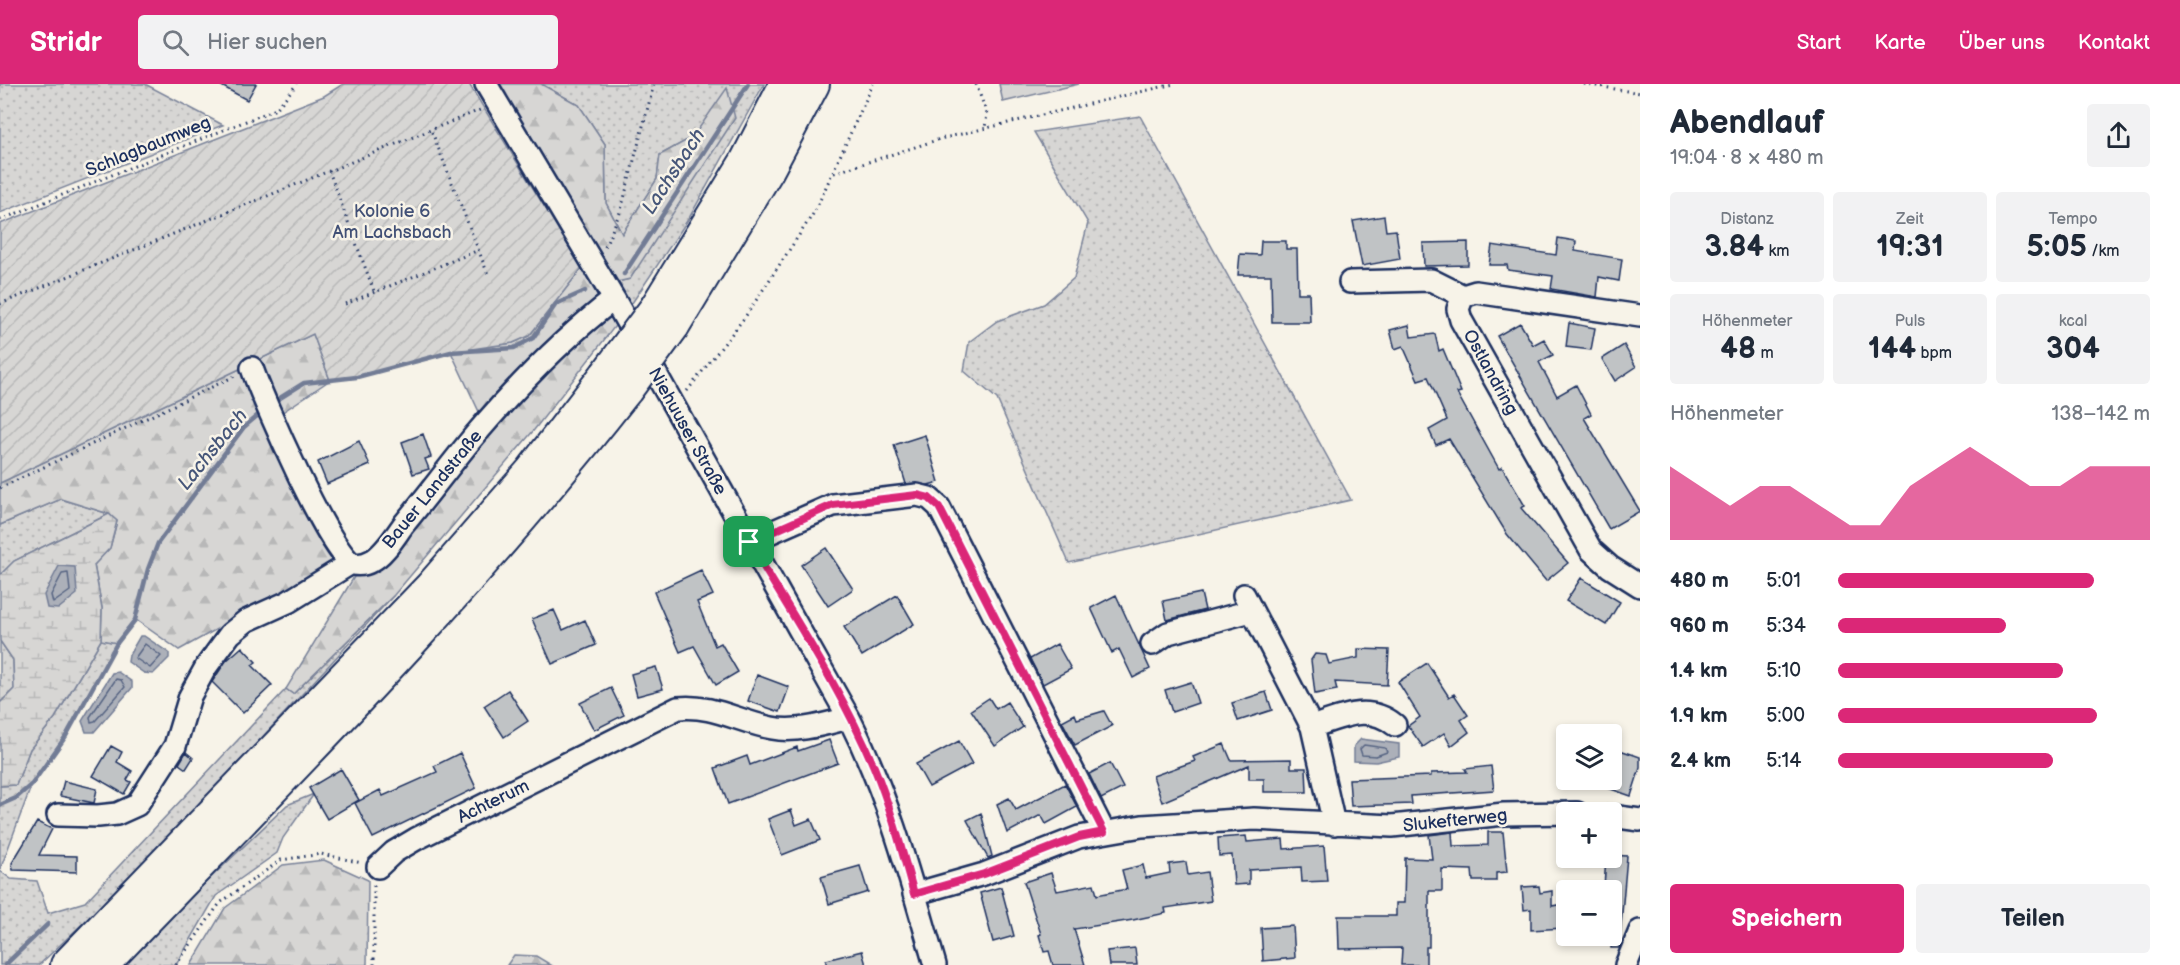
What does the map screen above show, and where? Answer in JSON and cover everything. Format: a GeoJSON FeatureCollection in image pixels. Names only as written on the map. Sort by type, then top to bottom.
{"type":"FeatureCollection","features":[{"type":"Feature","properties":{"kind":"highway"},"geometry":{"type":"LineString","coordinates":[[664,317],[786,84]]}},
{"type":"Feature","properties":{"kind":"highway"},"geometry":{"type":"LineString","coordinates":[[102,965],[448,603],[553,484],[616,382],[761,181],[813,84]]}},
{"type":"Feature","properties":{"kind":"highway"},"geometry":{"type":"LineString","coordinates":[[67,965],[431,587],[532,471],[616,382]]}},
{"type":"Feature","properties":{"kind":"street"},"geometry":{"type":"LineString","coordinates":[[492,92],[614,299]]}},
{"type":"Feature","properties":{"kind":"street"},"geometry":{"type":"LineString","coordinates":[[1350,282],[1431,280],[1463,297],[1476,292],[1640,316]]}},
{"type":"Feature","properties":{"kind":"street","name":"Ostlandring"},"geometry":{"type":"LineString","coordinates":[[1463,297],[1458,309],[1461,320],[1591,550],[1610,567],[1640,586]]}},
{"type":"Feature","properties":{"kind":"street","name":"Niehuuser Straße"},"geometry":{"type":"LineString","coordinates":[[614,299],[849,718],[873,765],[890,811],[935,965]]}},
{"type":"Feature","properties":{"kind":"street","name":"Bauer Landstraße"},"geometry":{"type":"LineString","coordinates":[[58,815],[117,814],[137,805],[175,747],[190,696],[206,667],[230,634],[246,621],[288,602],[351,563],[360,565],[372,561],[476,435],[574,329],[614,299]]}},
{"type":"Feature","properties":{"kind":"street"},"geometry":{"type":"LineString","coordinates":[[252,368],[299,477],[344,558],[351,563]]}},
{"type":"Feature","properties":{"kind":"street"},"geometry":{"type":"LineString","coordinates":[[749,542],[833,505],[917,495],[929,498],[939,507],[1104,832]]}},
{"type":"Feature","properties":{"kind":"street"},"geometry":{"type":"LineString","coordinates":[[1152,644],[1168,633],[1247,603],[1312,727],[1334,824]]}},
{"type":"Feature","properties":{"kind":"street","name":"Achterum"},"geometry":{"type":"LineString","coordinates":[[378,867],[394,852],[416,839],[678,708],[694,706],[772,728],[818,726],[849,718]]}},
{"type":"Feature","properties":{"kind":"street"},"geometry":{"type":"LineString","coordinates":[[1312,727],[1356,712],[1371,712],[1384,716],[1395,725]]}},
{"type":"Feature","properties":{"kind":"street","name":"Slukefterweg"},"geometry":{"type":"LineString","coordinates":[[914,894],[984,874],[1079,837],[1142,826],[1254,819],[1392,826],[1504,814],[1556,813]]}},
{"type":"Feature","properties":{"kind":"street"},"geometry":{"type":"LineString","coordinates":[[1622,816],[1639,816]]}},
{"type":"Feature","properties":{"kind":"street"},"geometry":{"type":"LineString","coordinates":[[1626,965],[1640,931]]}},
{"type":"Feature","properties":{"kind":"path","name":"Schlagbaumweg"},"geometry":{"type":"LineString","coordinates":[[0,220],[276,109],[297,84]]}},
{"type":"Feature","properties":{"kind":"path"},"geometry":{"type":"LineString","coordinates":[[596,268],[621,210],[654,84]]}},
{"type":"Feature","properties":{"kind":"path"},"geometry":{"type":"LineString","coordinates":[[675,406],[745,317],[815,211],[873,84]]}},
{"type":"Feature","properties":{"kind":"path"},"geometry":{"type":"LineString","coordinates":[[976,84],[987,114],[986,128]]}},
{"type":"Feature","properties":{"kind":"path"},"geometry":{"type":"LineString","coordinates":[[834,173],[940,139],[1173,84]]}},
{"type":"Feature","properties":{"kind":"path"},"geometry":{"type":"LineString","coordinates":[[1584,84],[1640,93]]}},
{"type":"Feature","properties":{"kind":"path"},"geometry":{"type":"LineString","coordinates":[[0,304],[329,171],[432,132],[492,92]]}},
{"type":"Feature","properties":{"kind":"path"},"geometry":{"type":"LineString","coordinates":[[432,132],[489,276]]}},
{"type":"Feature","properties":{"kind":"path"},"geometry":{"type":"LineString","coordinates":[[329,171],[374,291]]}},
{"type":"Feature","properties":{"kind":"path"},"geometry":{"type":"LineString","coordinates":[[345,304],[479,250]]}},
{"type":"Feature","properties":{"kind":"path"},"geometry":{"type":"LineString","coordinates":[[0,488],[252,368]]}},
{"type":"Feature","properties":{"kind":"path"},"geometry":{"type":"LineString","coordinates":[[177,965],[220,903],[281,860],[321,854],[378,867],[374,881],[374,965]]}},
{"type":"Feature","properties":{"kind":"green space"},"geometry":{"type":"Polygon","coordinates":[[[0,84],[145,84],[223,125],[0,213],[0,84]]]}},
{"type":"Feature","properties":{"kind":"green space","name":"Kolonie 6 Am Lachsbach"},"geometry":{"type":"Polygon","coordinates":[[[343,84],[469,84],[582,268],[529,336],[513,343],[451,352],[357,377],[330,380],[313,334],[0,483],[0,224],[324,96],[343,84]]]}},
{"type":"Feature","properties":{"kind":"green space"},"geometry":{"type":"Polygon","coordinates":[[[495,84],[541,84],[579,105],[605,144],[606,203],[622,234],[657,179],[660,155],[693,137],[727,88],[735,118],[630,279],[617,282],[495,84]]]}},
{"type":"Feature","properties":{"kind":"green space"},"geometry":{"type":"Polygon","coordinates":[[[541,84],[764,84],[689,218],[630,306],[617,282],[630,279],[728,89],[693,137],[660,155],[657,179],[622,234],[606,203],[605,144],[579,105],[541,84]]]}},
{"type":"Feature","properties":{"kind":"green space"},"geometry":{"type":"Polygon","coordinates":[[[999,84],[1079,84],[1003,102],[999,84]]]}},
{"type":"Feature","properties":{"kind":"green space"},"geometry":{"type":"Polygon","coordinates":[[[1140,116],[1351,500],[1069,563],[997,399],[964,371],[969,342],[997,321],[1044,304],[1074,278],[1088,223],[1034,132],[1140,116]]]}},
{"type":"Feature","properties":{"kind":"green space"},"geometry":{"type":"Polygon","coordinates":[[[582,268],[615,326],[534,430],[394,595],[293,694],[286,689],[354,577],[368,575],[391,557],[481,416],[451,352],[513,343],[529,336],[582,268]]]}},
{"type":"Feature","properties":{"kind":"green space"},"geometry":{"type":"Polygon","coordinates":[[[313,334],[330,380],[268,422],[293,484],[335,562],[284,593],[245,609],[226,624],[179,650],[136,620],[117,643],[101,640],[102,608],[94,565],[110,548],[117,521],[109,514],[61,499],[0,525],[0,483],[313,334]]]}},
{"type":"Feature","properties":{"kind":"green space"},"geometry":{"type":"Polygon","coordinates":[[[61,499],[109,514],[14,561],[0,575],[0,525],[61,499]]]}},
{"type":"Feature","properties":{"kind":"green space"},"geometry":{"type":"Polygon","coordinates":[[[109,514],[117,521],[110,548],[94,565],[102,608],[101,640],[55,718],[30,749],[16,785],[0,786],[0,703],[14,689],[13,660],[0,641],[0,575],[14,561],[109,514]]]}},
{"type":"Feature","properties":{"kind":"green space"},"geometry":{"type":"Polygon","coordinates":[[[394,595],[139,870],[39,965],[0,965],[0,871],[11,879],[37,881],[48,913],[85,902],[286,689],[293,694],[394,595]]]}},
{"type":"Feature","properties":{"kind":"green space"},"geometry":{"type":"Polygon","coordinates":[[[101,640],[117,643],[66,736],[32,784],[0,870],[0,786],[16,785],[30,749],[55,718],[101,640]]]}},
{"type":"Feature","properties":{"kind":"green space"},"geometry":{"type":"Polygon","coordinates":[[[0,641],[13,660],[14,689],[0,703],[0,641]]]}},
{"type":"Feature","properties":{"kind":"green space"},"geometry":{"type":"Polygon","coordinates":[[[314,794],[283,838],[277,853],[216,896],[176,965],[119,965],[287,805],[314,794]]]}},
{"type":"Feature","properties":{"kind":"green space"},"geometry":{"type":"Polygon","coordinates":[[[324,860],[368,880],[367,965],[191,965],[225,908],[283,865],[324,860]]]}},
{"type":"Feature","properties":{"kind":"green space"},"geometry":{"type":"Polygon","coordinates":[[[514,955],[536,956],[551,965],[507,965],[514,955]]]}},
{"type":"Feature","properties":{"kind":"water"},"geometry":{"type":"Polygon","coordinates":[[[59,566],[75,567],[77,594],[58,609],[47,608],[44,595],[59,566]]]}},
{"type":"Feature","properties":{"kind":"water"},"geometry":{"type":"Polygon","coordinates":[[[140,636],[144,636],[169,653],[169,658],[153,674],[144,673],[128,662],[129,655],[140,636]]]}},
{"type":"Feature","properties":{"kind":"water"},"geometry":{"type":"Polygon","coordinates":[[[118,672],[132,682],[132,688],[94,732],[86,732],[82,721],[112,673],[118,672]]]}},
{"type":"Feature","properties":{"kind":"water"},"geometry":{"type":"Polygon","coordinates":[[[1361,739],[1399,744],[1399,757],[1376,762],[1354,761],[1354,746],[1361,739]]]}},
{"type":"Feature","properties":{"kind":"building"},"geometry":{"type":"Polygon","coordinates":[[[218,84],[256,84],[247,100],[218,84]]]}},
{"type":"Feature","properties":{"kind":"building"},"geometry":{"type":"Polygon","coordinates":[[[1384,216],[1386,231],[1396,230],[1400,259],[1362,266],[1353,221],[1384,216]]]}},
{"type":"Feature","properties":{"kind":"building"},"geometry":{"type":"Polygon","coordinates":[[[1558,238],[1576,241],[1575,251],[1622,259],[1619,281],[1599,277],[1597,297],[1551,289],[1553,276],[1508,270],[1507,265],[1489,265],[1492,245],[1556,255],[1558,238]]]}},
{"type":"Feature","properties":{"kind":"building"},"geometry":{"type":"Polygon","coordinates":[[[1261,241],[1286,241],[1286,249],[1297,249],[1298,293],[1309,293],[1310,322],[1272,322],[1271,275],[1238,275],[1240,254],[1260,255],[1261,241]]]}},
{"type":"Feature","properties":{"kind":"building"},"geometry":{"type":"Polygon","coordinates":[[[1468,242],[1468,265],[1424,266],[1423,243],[1468,242]]]}},
{"type":"Feature","properties":{"kind":"building"},"geometry":{"type":"Polygon","coordinates":[[[1520,323],[1533,345],[1544,339],[1553,355],[1539,362],[1557,396],[1576,385],[1591,414],[1584,418],[1640,511],[1609,529],[1497,336],[1520,323]]]}},
{"type":"Feature","properties":{"kind":"building"},"geometry":{"type":"Polygon","coordinates":[[[1569,323],[1595,328],[1591,350],[1566,347],[1569,323]]]}},
{"type":"Feature","properties":{"kind":"building"},"geometry":{"type":"Polygon","coordinates":[[[1409,325],[1411,337],[1435,334],[1439,351],[1443,349],[1461,392],[1457,393],[1499,469],[1502,467],[1525,506],[1521,508],[1568,563],[1546,581],[1507,534],[1449,439],[1436,445],[1429,430],[1447,420],[1428,377],[1418,380],[1403,346],[1395,349],[1390,330],[1409,325]]]}},
{"type":"Feature","properties":{"kind":"building"},"geometry":{"type":"Polygon","coordinates":[[[1624,345],[1636,367],[1615,381],[1602,359],[1624,345]]]}},
{"type":"Feature","properties":{"kind":"building"},"geometry":{"type":"Polygon","coordinates":[[[423,434],[431,457],[425,459],[429,469],[413,474],[402,442],[423,434]]]}},
{"type":"Feature","properties":{"kind":"building"},"geometry":{"type":"Polygon","coordinates":[[[925,435],[939,482],[928,485],[906,484],[894,445],[925,435]]]}},
{"type":"Feature","properties":{"kind":"building"},"geometry":{"type":"Polygon","coordinates":[[[359,441],[370,465],[327,484],[318,462],[359,441]]]}},
{"type":"Feature","properties":{"kind":"building"},"geometry":{"type":"Polygon","coordinates":[[[826,548],[853,589],[828,606],[801,565],[826,548]]]}},
{"type":"Feature","properties":{"kind":"building"},"geometry":{"type":"Polygon","coordinates":[[[701,570],[713,595],[697,602],[715,646],[721,643],[738,672],[716,685],[694,646],[680,652],[654,592],[701,570]]]}},
{"type":"Feature","properties":{"kind":"building"},"geometry":{"type":"Polygon","coordinates":[[[1581,578],[1620,602],[1606,625],[1566,601],[1581,578]]]}},
{"type":"Feature","properties":{"kind":"building"},"geometry":{"type":"Polygon","coordinates":[[[1201,593],[1205,610],[1167,620],[1163,601],[1201,593]]]}},
{"type":"Feature","properties":{"kind":"building"},"geometry":{"type":"Polygon","coordinates":[[[897,595],[914,624],[862,656],[844,627],[897,595]]]}},
{"type":"Feature","properties":{"kind":"building"},"geometry":{"type":"Polygon","coordinates":[[[1116,595],[1150,669],[1133,678],[1119,649],[1112,653],[1091,608],[1116,595]]]}},
{"type":"Feature","properties":{"kind":"building"},"geometry":{"type":"Polygon","coordinates":[[[554,610],[563,630],[585,620],[596,645],[552,664],[532,619],[554,610]]]}},
{"type":"Feature","properties":{"kind":"building"},"geometry":{"type":"Polygon","coordinates":[[[1057,644],[1071,669],[1043,684],[1030,659],[1057,644]]]}},
{"type":"Feature","properties":{"kind":"building"},"geometry":{"type":"Polygon","coordinates":[[[242,647],[256,662],[252,665],[272,685],[243,713],[212,682],[226,661],[242,647]]]}},
{"type":"Feature","properties":{"kind":"building"},"geometry":{"type":"Polygon","coordinates":[[[1358,649],[1389,650],[1387,685],[1335,682],[1337,690],[1315,694],[1311,660],[1315,654],[1326,655],[1329,664],[1358,658],[1358,649]]]}},
{"type":"Feature","properties":{"kind":"building"},"geometry":{"type":"Polygon","coordinates":[[[1427,663],[1449,697],[1454,694],[1468,715],[1461,720],[1469,732],[1451,746],[1444,733],[1423,747],[1408,726],[1420,717],[1398,682],[1427,663]]]}},
{"type":"Feature","properties":{"kind":"building"},"geometry":{"type":"Polygon","coordinates":[[[656,667],[663,689],[637,696],[631,674],[656,667]]]}},
{"type":"Feature","properties":{"kind":"building"},"geometry":{"type":"Polygon","coordinates":[[[757,675],[789,687],[780,712],[748,701],[757,675]]]}},
{"type":"Feature","properties":{"kind":"building"},"geometry":{"type":"Polygon","coordinates":[[[1191,682],[1198,703],[1172,712],[1165,690],[1191,682]]]}},
{"type":"Feature","properties":{"kind":"building"},"geometry":{"type":"Polygon","coordinates":[[[611,688],[624,715],[594,730],[580,703],[611,688]]]}},
{"type":"Feature","properties":{"kind":"building"},"geometry":{"type":"Polygon","coordinates":[[[508,690],[528,721],[504,737],[484,706],[508,690]]]}},
{"type":"Feature","properties":{"kind":"building"},"geometry":{"type":"Polygon","coordinates":[[[1266,692],[1272,710],[1238,721],[1232,703],[1266,692]]]}},
{"type":"Feature","properties":{"kind":"building"},"geometry":{"type":"Polygon","coordinates":[[[989,698],[996,709],[1007,702],[1023,727],[995,746],[971,710],[989,698]]]}},
{"type":"Feature","properties":{"kind":"building"},"geometry":{"type":"Polygon","coordinates":[[[1104,711],[1112,726],[1075,745],[1062,721],[1075,714],[1077,719],[1104,711]]]}},
{"type":"Feature","properties":{"kind":"building"},"geometry":{"type":"Polygon","coordinates":[[[829,740],[838,763],[728,804],[715,768],[747,756],[750,765],[797,747],[798,751],[829,740]]]}},
{"type":"Feature","properties":{"kind":"building"},"geometry":{"type":"Polygon","coordinates":[[[959,741],[972,764],[929,787],[916,764],[959,741]]]}},
{"type":"Feature","properties":{"kind":"building"},"geometry":{"type":"Polygon","coordinates":[[[1224,744],[1231,760],[1291,759],[1291,768],[1306,768],[1307,792],[1264,792],[1264,779],[1249,779],[1249,765],[1162,802],[1153,776],[1195,761],[1193,757],[1224,744]]]}},
{"type":"Feature","properties":{"kind":"building"},"geometry":{"type":"Polygon","coordinates":[[[111,746],[122,752],[117,762],[132,771],[127,780],[131,782],[124,794],[93,776],[111,746]]]}},
{"type":"Feature","properties":{"kind":"building"},"geometry":{"type":"Polygon","coordinates":[[[1622,751],[1640,757],[1640,768],[1631,796],[1614,790],[1622,790],[1622,751]]]}},
{"type":"Feature","properties":{"kind":"building"},"geometry":{"type":"Polygon","coordinates":[[[186,752],[193,758],[186,769],[179,764],[186,752]]]}},
{"type":"Feature","properties":{"kind":"building"},"geometry":{"type":"Polygon","coordinates":[[[460,753],[476,788],[373,838],[355,803],[380,790],[383,796],[437,772],[434,766],[460,753]]]}},
{"type":"Feature","properties":{"kind":"building"},"geometry":{"type":"Polygon","coordinates":[[[1110,763],[1123,788],[1101,799],[1089,774],[1110,763]]]}},
{"type":"Feature","properties":{"kind":"building"},"geometry":{"type":"Polygon","coordinates":[[[1491,766],[1494,790],[1411,796],[1412,804],[1351,806],[1349,779],[1431,776],[1431,773],[1467,772],[1465,769],[1491,766]]]}},
{"type":"Feature","properties":{"kind":"building"},"geometry":{"type":"Polygon","coordinates":[[[341,769],[359,800],[327,819],[309,788],[341,769]]]}},
{"type":"Feature","properties":{"kind":"building"},"geometry":{"type":"Polygon","coordinates":[[[64,781],[97,789],[94,803],[60,796],[64,781]]]}},
{"type":"Feature","properties":{"kind":"building"},"geometry":{"type":"Polygon","coordinates":[[[1065,784],[1077,807],[1046,824],[1041,815],[1007,833],[997,804],[1009,798],[1016,810],[1065,784]]]}},
{"type":"Feature","properties":{"kind":"building"},"geometry":{"type":"Polygon","coordinates":[[[791,810],[796,825],[811,819],[820,840],[782,855],[768,819],[791,810]]]}},
{"type":"Feature","properties":{"kind":"building"},"geometry":{"type":"Polygon","coordinates":[[[981,813],[992,856],[988,858],[967,820],[981,813]]]}},
{"type":"Feature","properties":{"kind":"building"},"geometry":{"type":"Polygon","coordinates":[[[37,822],[52,829],[39,855],[77,856],[77,872],[13,870],[12,863],[37,822]]]}},
{"type":"Feature","properties":{"kind":"building"},"geometry":{"type":"Polygon","coordinates":[[[1452,832],[1453,846],[1488,845],[1488,832],[1503,832],[1507,872],[1496,873],[1496,881],[1473,881],[1472,870],[1442,869],[1442,891],[1429,891],[1429,947],[1426,947],[1426,965],[1401,965],[1402,948],[1339,949],[1338,916],[1396,916],[1396,903],[1404,903],[1405,858],[1432,859],[1429,835],[1452,832]]]}},
{"type":"Feature","properties":{"kind":"building"},"geometry":{"type":"Polygon","coordinates":[[[1246,836],[1247,842],[1283,839],[1284,849],[1324,846],[1327,881],[1302,882],[1301,867],[1249,870],[1249,884],[1234,885],[1232,855],[1219,856],[1218,838],[1246,836]]]}},
{"type":"Feature","properties":{"kind":"building"},"geometry":{"type":"Polygon","coordinates":[[[1622,856],[1627,856],[1622,914],[1622,880],[1604,880],[1605,868],[1622,868],[1622,856]]]}},
{"type":"Feature","properties":{"kind":"building"},"geometry":{"type":"Polygon","coordinates":[[[1186,862],[1188,875],[1207,872],[1211,901],[1165,908],[1166,913],[1133,920],[1074,929],[1085,965],[1053,965],[1049,951],[1044,952],[1039,935],[1041,934],[1024,882],[1051,873],[1057,891],[1094,884],[1097,895],[1127,889],[1122,870],[1143,865],[1146,878],[1170,873],[1169,864],[1186,862]]]}},
{"type":"Feature","properties":{"kind":"building"},"geometry":{"type":"Polygon","coordinates":[[[860,866],[868,892],[829,904],[821,877],[860,866]]]}},
{"type":"Feature","properties":{"kind":"building"},"geometry":{"type":"Polygon","coordinates":[[[1539,886],[1540,893],[1552,891],[1552,906],[1556,905],[1556,928],[1531,930],[1531,909],[1524,910],[1522,887],[1539,886]]]}},
{"type":"Feature","properties":{"kind":"building"},"geometry":{"type":"Polygon","coordinates":[[[1001,887],[1014,936],[993,942],[980,893],[1001,887]]]}},
{"type":"Feature","properties":{"kind":"building"},"geometry":{"type":"Polygon","coordinates":[[[1293,926],[1295,958],[1263,961],[1261,928],[1293,926]]]}},
{"type":"Feature","properties":{"kind":"building"},"geometry":{"type":"Polygon","coordinates":[[[1135,948],[1137,965],[1109,965],[1107,951],[1135,948]]]}},
{"type":"Feature","properties":{"kind":"building"},"geometry":{"type":"Polygon","coordinates":[[[862,951],[866,965],[826,965],[826,960],[862,951]]]}},
{"type":"Feature","properties":{"kind":"waterway","name":"Lachsbach"},"geometry":{"type":"LineString","coordinates":[[624,274],[748,84]]}},
{"type":"Feature","properties":{"kind":"waterway","name":"Lachsbach"},"geometry":{"type":"LineString","coordinates":[[272,403],[304,383],[357,377],[451,352],[514,348],[533,338],[556,304],[585,291]]}},
{"type":"Feature","properties":{"kind":"waterway","name":"Lachsbach"},"geometry":{"type":"LineString","coordinates":[[0,805],[16,798],[32,784],[66,736],[117,643],[135,620],[148,569],[158,543],[244,427],[264,410]]}},
{"type":"Feature","properties":{"kind":"waterway"},"geometry":{"type":"LineString","coordinates":[[5,965],[48,924]]}},
{"type":"Feature","properties":{"kind":"route"},"geometry":{"type":"LineString","coordinates":[[917,495],[929,498],[939,507],[1104,832],[1079,837],[984,874],[914,894],[890,811],[873,765],[832,684],[749,542],[833,505],[851,501],[917,495]]}}]}
